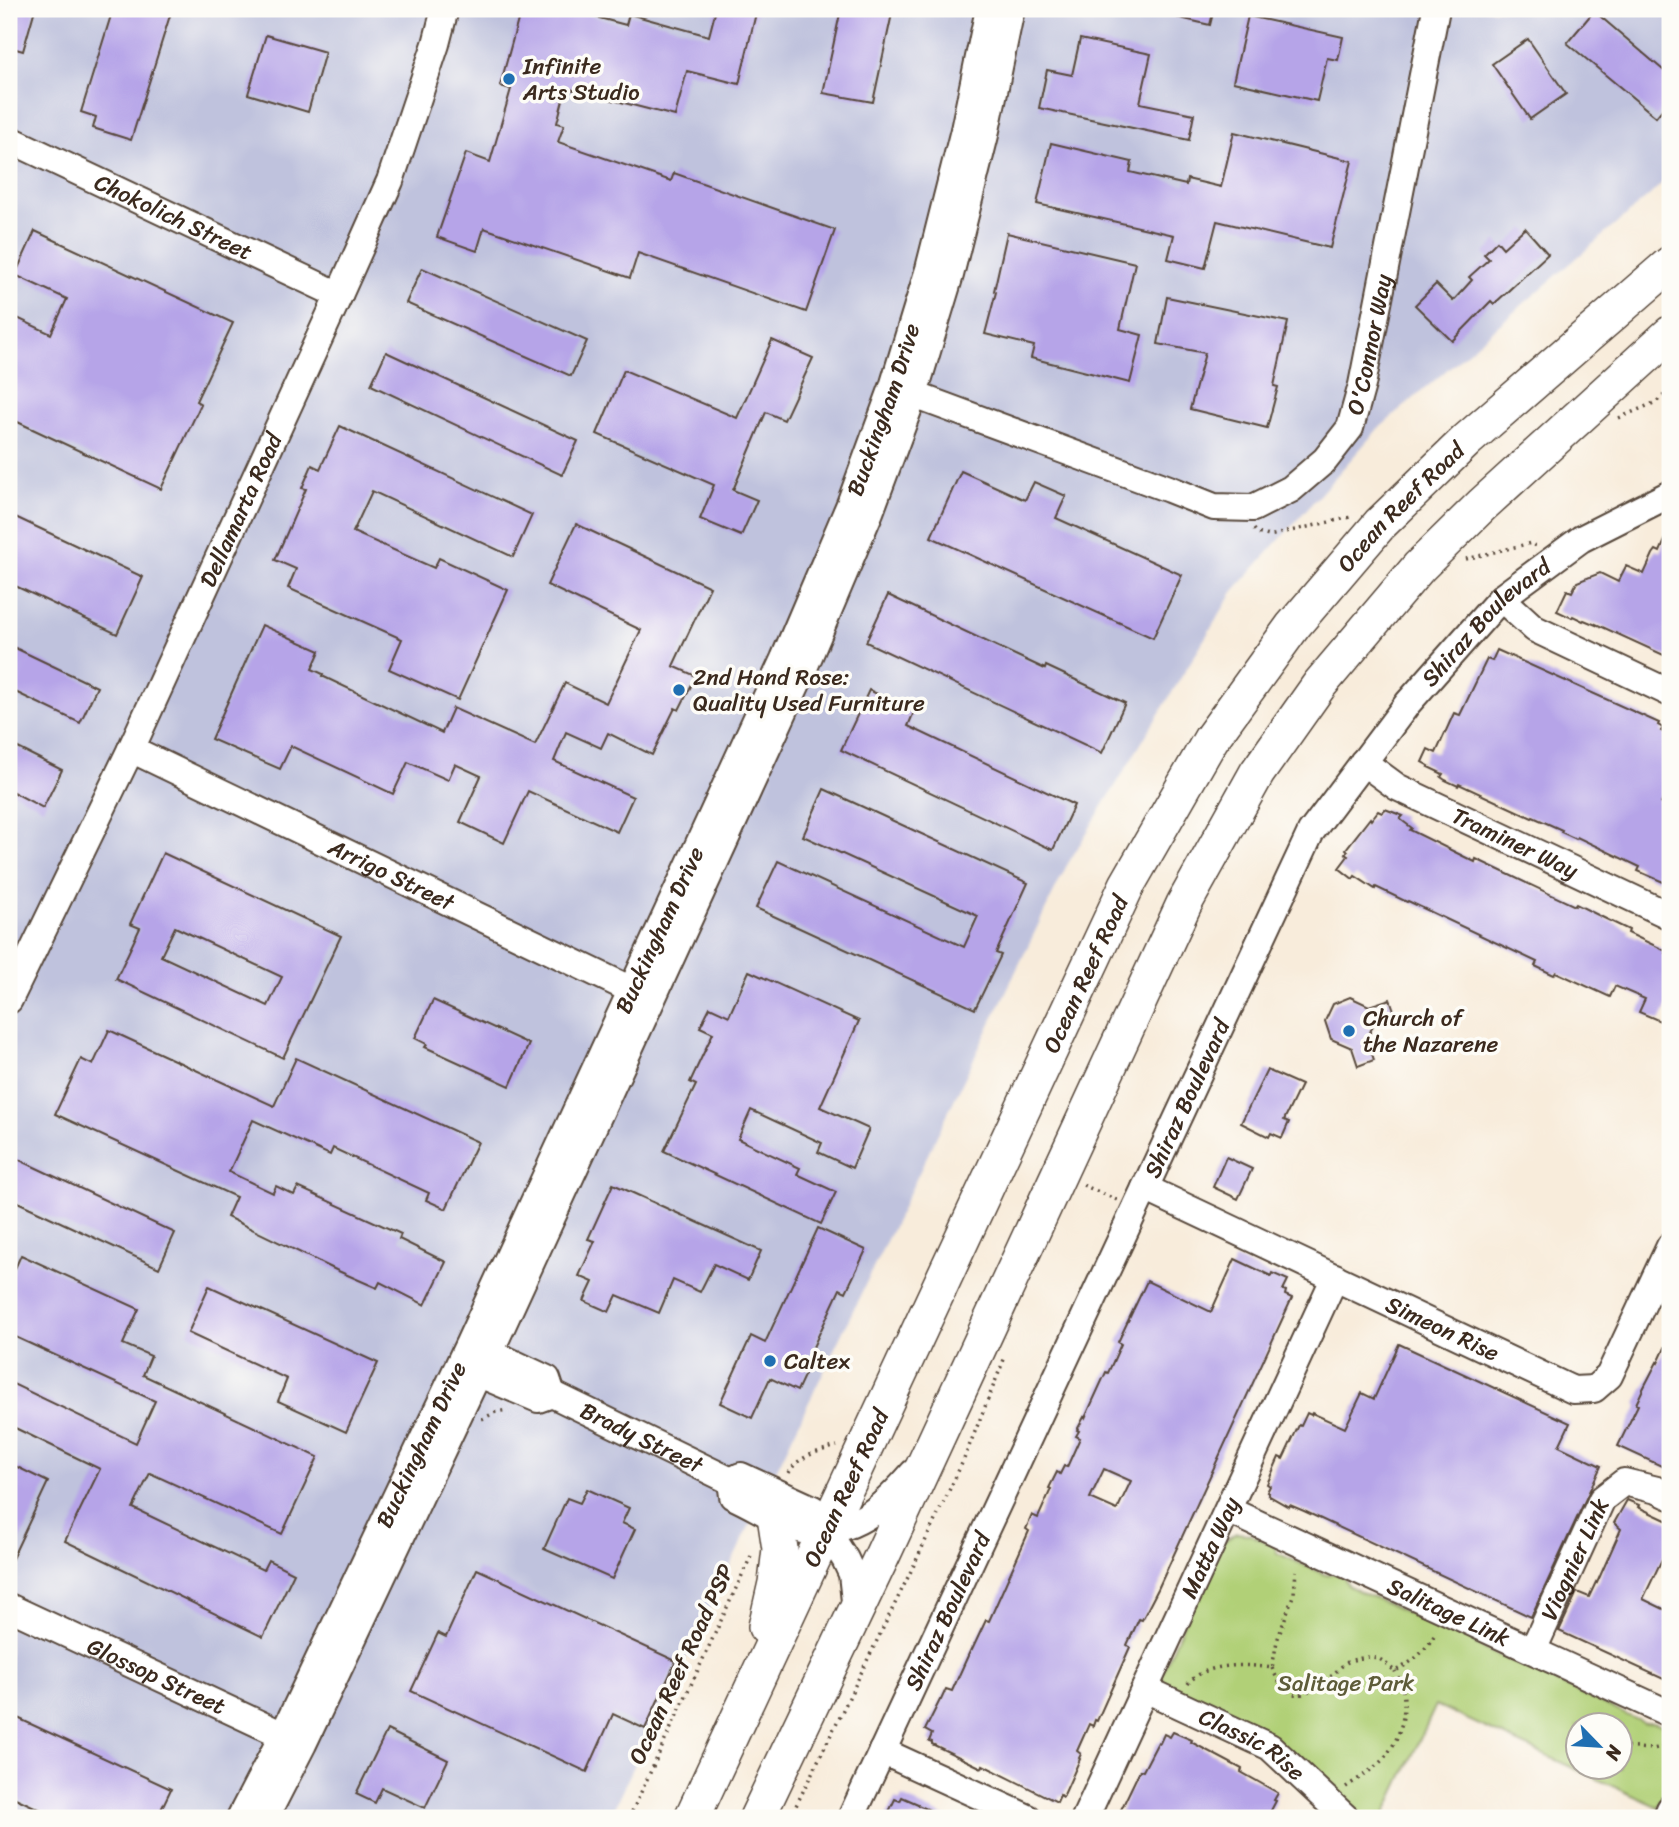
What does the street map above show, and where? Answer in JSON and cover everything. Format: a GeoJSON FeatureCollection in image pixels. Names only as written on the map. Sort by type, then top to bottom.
{"type":"FeatureCollection","features":[{"type":"Feature","properties":{"kind":"main road","name":"Ocean Reef Road"},"geometry":{"type":"LineString","coordinates":[[692,1818],[1127,886],[1211,739],[1293,626],[1382,522],[1467,440],[1670,264]]}},
{"type":"Feature","properties":{"kind":"main road"},"geometry":{"type":"LineString","coordinates":[[757,1818],[1184,904],[1257,773],[1320,684],[1419,567],[1492,496],[1670,334]]}},
{"type":"Feature","properties":{"kind":"main road"},"geometry":{"type":"LineString","coordinates":[[753,1689],[779,1565],[775,1516]]}},
{"type":"Feature","properties":{"kind":"street","name":"Dellamarta Road"},"geometry":{"type":"LineString","coordinates":[[9,1000],[131,749],[390,181],[445,9]]}},
{"type":"Feature","properties":{"kind":"street","name":"Buckingham Drive"},"geometry":{"type":"LineString","coordinates":[[264,1818],[293,1740],[474,1358],[641,995],[804,668],[870,512],[904,390],[989,9]]}},
{"type":"Feature","properties":{"kind":"street","name":"Buckingham Drive"},"geometry":{"type":"LineString","coordinates":[[904,390],[953,262],[985,135],[1011,9]]}},
{"type":"Feature","properties":{"kind":"street","name":"O'Connor Way"},"geometry":{"type":"LineString","coordinates":[[904,390],[1214,507],[1253,508],[1291,489],[1325,460],[1350,428],[1363,385],[1436,9]]}},
{"type":"Feature","properties":{"kind":"street","name":"Chokolich Street"},"geometry":{"type":"LineString","coordinates":[[9,139],[339,295]]}},
{"type":"Feature","properties":{"kind":"street","name":"Shiraz Boulevard"},"geometry":{"type":"LineString","coordinates":[[850,1818],[1311,832],[1408,703],[1501,598],[1581,540],[1670,494]]}},
{"type":"Feature","properties":{"kind":"street"},"geometry":{"type":"LineString","coordinates":[[1501,598],[1535,629],[1670,693]]}},
{"type":"Feature","properties":{"kind":"street","name":"Arrigo Street"},"geometry":{"type":"LineString","coordinates":[[131,749],[641,995]]}},
{"type":"Feature","properties":{"kind":"street","name":"Traminer Way"},"geometry":{"type":"LineString","coordinates":[[1363,762],[1397,787],[1670,916]]}},
{"type":"Feature","properties":{"kind":"street","name":"Simeon Rise"},"geometry":{"type":"LineString","coordinates":[[1145,1188],[1573,1390],[1594,1389],[1609,1376],[1670,1246]]}},
{"type":"Feature","properties":{"kind":"street","name":"Matta Way"},"geometry":{"type":"LineString","coordinates":[[1085,1818],[1335,1277]]}},
{"type":"Feature","properties":{"kind":"street","name":"Buckingham Drive"},"geometry":{"type":"LineString","coordinates":[[240,1818],[293,1740],[456,1420],[474,1358]]}},
{"type":"Feature","properties":{"kind":"street","name":"Brady Street"},"geometry":{"type":"LineString","coordinates":[[474,1358],[547,1379],[552,1394],[732,1481]]}},
{"type":"Feature","properties":{"kind":"street","name":"Brady Street"},"geometry":{"type":"LineString","coordinates":[[732,1481],[733,1496],[804,1531],[827,1531],[851,1525],[875,1511],[928,1456]]}},
{"type":"Feature","properties":{"kind":"street","name":"Brady Street"},"geometry":{"type":"LineString","coordinates":[[732,1481],[741,1476],[813,1509],[852,1574],[856,1610]]}},
{"type":"Feature","properties":{"kind":"street","name":"Viognier Link"},"geometry":{"type":"LineString","coordinates":[[1533,1650],[1602,1499],[1625,1482],[1670,1496]]}},
{"type":"Feature","properties":{"kind":"street","name":"Salitage Link"},"geometry":{"type":"LineString","coordinates":[[1228,1510],[1670,1714]]}},
{"type":"Feature","properties":{"kind":"street","name":"Glossop Street"},"geometry":{"type":"LineString","coordinates":[[9,1607],[293,1740]]}},
{"type":"Feature","properties":{"kind":"street","name":"Classic Rise"},"geometry":{"type":"LineString","coordinates":[[1145,1689],[1270,1747],[1342,1806]]}},
{"type":"Feature","properties":{"kind":"street"},"geometry":{"type":"LineString","coordinates":[[882,1751],[1028,1818]]}},
{"type":"Feature","properties":{"kind":"path"},"geometry":{"type":"LineString","coordinates":[[1608,423],[1656,402],[1670,390]]}},
{"type":"Feature","properties":{"kind":"path"},"geometry":{"type":"LineString","coordinates":[[1247,508],[1251,524],[1257,533],[1269,536],[1353,516]]}},
{"type":"Feature","properties":{"kind":"path"},"geometry":{"type":"LineString","coordinates":[[1472,550],[1462,559],[1531,542],[1554,559]]}},
{"type":"Feature","properties":{"kind":"path"},"geometry":{"type":"LineString","coordinates":[[790,1818],[959,1471],[1009,1347]]}},
{"type":"Feature","properties":{"kind":"path"},"geometry":{"type":"LineString","coordinates":[[456,1420],[468,1426],[496,1412],[518,1409]]}},
{"type":"Feature","properties":{"kind":"path"},"geometry":{"type":"LineString","coordinates":[[832,1458],[837,1446]]}},
{"type":"Feature","properties":{"kind":"path","name":"Ocean Reef Road PSP"},"geometry":{"type":"LineString","coordinates":[[629,1818],[754,1549]]}},
{"type":"Feature","properties":{"kind":"path"},"geometry":{"type":"LineString","coordinates":[[1296,1571],[1294,1593],[1277,1641],[1272,1668],[1280,1685],[1290,1694],[1308,1693],[1344,1664],[1354,1659],[1371,1657],[1381,1660],[1395,1671],[1402,1688],[1404,1712],[1398,1736],[1389,1752],[1342,1806]]}},
{"type":"Feature","properties":{"kind":"path"},"geometry":{"type":"LineString","coordinates":[[1395,1671],[1422,1654],[1436,1633]]}},
{"type":"Feature","properties":{"kind":"path"},"geometry":{"type":"LineString","coordinates":[[1186,1687],[1194,1676],[1237,1664],[1272,1668]]}},
{"type":"Feature","properties":{"kind":"path"},"geometry":{"type":"LineString","coordinates":[[1634,1748],[1653,1749],[1670,1745]]}},
{"type":"Feature","properties":{"kind":"shaded area"},"geometry":{"type":"Polygon","coordinates":[[[9,9],[1670,9],[1670,175],[1377,430],[1233,592],[1066,867],[609,1818],[9,1818],[9,9]]]}},
{"type":"Feature","properties":{"kind":"green space","name":"Salitage Park"},"geometry":{"type":"Polygon","coordinates":[[[1236,1533],[1249,1534],[1274,1545],[1277,1553],[1326,1575],[1335,1573],[1344,1577],[1348,1586],[1410,1614],[1418,1610],[1472,1636],[1476,1645],[1620,1712],[1564,1712],[1564,1764],[1436,1705],[1383,1818],[1362,1818],[1276,1741],[1166,1688],[1162,1674],[1216,1547],[1236,1533]]]}},
{"type":"Feature","properties":{"kind":"green space","name":"Salitage Park"},"geometry":{"type":"Polygon","coordinates":[[[1634,1718],[1644,1723],[1655,1722],[1670,1732],[1670,1781],[1658,1807],[1604,1782],[1634,1782],[1634,1718]]]}},
{"type":"Feature","properties":{"kind":"building"},"geometry":{"type":"Polygon","coordinates":[[[9,9],[35,9],[23,51],[9,47],[9,9]]]}},
{"type":"Feature","properties":{"kind":"building"},"geometry":{"type":"Polygon","coordinates":[[[113,9],[172,9],[131,140],[93,128],[96,117],[81,112],[113,9]]]}},
{"type":"Feature","properties":{"kind":"building"},"geometry":{"type":"Polygon","coordinates":[[[521,9],[585,9],[584,14],[626,25],[629,14],[709,36],[716,9],[757,9],[739,84],[687,71],[675,116],[566,88],[557,123],[564,125],[558,142],[671,181],[674,173],[835,230],[806,312],[638,253],[630,278],[484,228],[477,251],[437,237],[466,153],[490,162],[511,89],[500,86],[521,9]]]}},
{"type":"Feature","properties":{"kind":"building"},"geometry":{"type":"Polygon","coordinates":[[[841,9],[893,9],[873,102],[823,93],[841,9]]]}},
{"type":"Feature","properties":{"kind":"building"},"geometry":{"type":"Polygon","coordinates":[[[1167,9],[1214,9],[1210,25],[1167,15],[1167,9]]]}},
{"type":"Feature","properties":{"kind":"building"},"geometry":{"type":"Polygon","coordinates":[[[1594,11],[1670,76],[1670,100],[1656,117],[1567,43],[1594,11]]]}},
{"type":"Feature","properties":{"kind":"building"},"geometry":{"type":"Polygon","coordinates":[[[1248,16],[1343,37],[1338,60],[1327,58],[1317,101],[1233,82],[1248,16]]]}},
{"type":"Feature","properties":{"kind":"building"},"geometry":{"type":"Polygon","coordinates":[[[266,35],[325,52],[308,112],[248,94],[266,35]]]}},
{"type":"Feature","properties":{"kind":"building"},"geometry":{"type":"Polygon","coordinates":[[[1080,39],[1151,54],[1140,103],[1194,114],[1189,140],[1039,108],[1047,70],[1072,75],[1080,39]]]}},
{"type":"Feature","properties":{"kind":"building"},"geometry":{"type":"Polygon","coordinates":[[[1528,39],[1566,94],[1530,119],[1492,64],[1528,39]]]}},
{"type":"Feature","properties":{"kind":"building"},"geometry":{"type":"Polygon","coordinates":[[[1234,132],[1352,161],[1330,248],[1217,221],[1205,268],[1168,259],[1174,235],[1037,204],[1051,143],[1132,162],[1130,172],[1186,185],[1187,179],[1221,187],[1234,132]]]}},
{"type":"Feature","properties":{"kind":"building"},"geometry":{"type":"Polygon","coordinates":[[[1525,228],[1548,254],[1494,304],[1491,301],[1452,341],[1415,305],[1436,284],[1453,301],[1472,280],[1469,277],[1489,259],[1484,254],[1497,241],[1503,248],[1525,228]]]}},
{"type":"Feature","properties":{"kind":"building"},"geometry":{"type":"Polygon","coordinates":[[[35,231],[233,323],[196,401],[201,404],[161,489],[9,418],[9,314],[51,334],[67,299],[15,275],[35,231]]]}},
{"type":"Feature","properties":{"kind":"building"},"geometry":{"type":"Polygon","coordinates":[[[1007,233],[1135,263],[1120,329],[1142,335],[1130,383],[1031,358],[1034,346],[985,334],[1007,233]]]}},
{"type":"Feature","properties":{"kind":"building"},"geometry":{"type":"Polygon","coordinates":[[[422,268],[587,341],[571,376],[406,303],[422,268]]]}},
{"type":"Feature","properties":{"kind":"building"},"geometry":{"type":"Polygon","coordinates":[[[1167,297],[1288,322],[1274,386],[1278,387],[1267,428],[1190,409],[1205,353],[1158,344],[1167,297]]]}},
{"type":"Feature","properties":{"kind":"building"},"geometry":{"type":"Polygon","coordinates":[[[772,340],[813,358],[784,420],[766,412],[733,490],[757,500],[741,536],[700,519],[714,485],[597,434],[624,370],[737,418],[772,340]]]}},
{"type":"Feature","properties":{"kind":"building"},"geometry":{"type":"Polygon","coordinates":[[[386,352],[578,441],[562,475],[371,385],[386,352]]]}},
{"type":"Feature","properties":{"kind":"building"},"geometry":{"type":"Polygon","coordinates":[[[340,426],[532,515],[513,557],[372,491],[353,532],[434,568],[439,558],[508,590],[458,700],[389,669],[402,639],[288,588],[296,569],[275,560],[306,489],[302,488],[312,465],[320,469],[340,426]]]}},
{"type":"Feature","properties":{"kind":"building"},"geometry":{"type":"Polygon","coordinates":[[[961,471],[1025,500],[1034,482],[1066,496],[1056,518],[1182,575],[1153,638],[931,537],[961,471]]]}},
{"type":"Feature","properties":{"kind":"building"},"geometry":{"type":"Polygon","coordinates":[[[9,514],[143,577],[117,634],[9,583],[9,514]]]}},
{"type":"Feature","properties":{"kind":"building"},"geometry":{"type":"Polygon","coordinates":[[[576,524],[710,587],[673,666],[696,676],[679,710],[675,708],[652,755],[608,733],[601,748],[566,732],[554,761],[633,797],[617,832],[528,791],[504,843],[460,822],[481,776],[455,764],[448,780],[408,762],[393,794],[291,746],[280,769],[211,739],[262,625],[320,651],[312,669],[323,674],[322,676],[442,733],[453,708],[535,745],[565,683],[606,703],[641,630],[547,585],[576,524]]]}},
{"type":"Feature","properties":{"kind":"building"},"geometry":{"type":"Polygon","coordinates":[[[1670,529],[1670,658],[1596,624],[1557,611],[1567,590],[1572,592],[1577,582],[1600,573],[1618,582],[1626,566],[1644,574],[1653,554],[1656,550],[1660,552],[1670,529]]]}},
{"type":"Feature","properties":{"kind":"building"},"geometry":{"type":"Polygon","coordinates":[[[888,595],[1045,669],[1046,666],[1125,703],[1102,753],[866,642],[888,595]]]}},
{"type":"Feature","properties":{"kind":"building"},"geometry":{"type":"Polygon","coordinates":[[[9,645],[97,687],[80,723],[9,689],[9,645]]]}},
{"type":"Feature","properties":{"kind":"building"},"geometry":{"type":"Polygon","coordinates":[[[1497,650],[1659,723],[1663,728],[1661,731],[1670,736],[1670,783],[1661,804],[1670,809],[1670,885],[1638,871],[1640,867],[1561,832],[1562,830],[1445,780],[1441,777],[1443,774],[1422,762],[1428,749],[1436,753],[1454,713],[1460,715],[1487,659],[1492,661],[1497,650]]]}},
{"type":"Feature","properties":{"kind":"building"},"geometry":{"type":"Polygon","coordinates":[[[869,690],[914,712],[908,726],[1074,805],[1053,850],[841,750],[869,690]]]}},
{"type":"Feature","properties":{"kind":"building"},"geometry":{"type":"Polygon","coordinates":[[[16,747],[62,770],[43,808],[9,790],[9,763],[16,747]]]}},
{"type":"Feature","properties":{"kind":"building"},"geometry":{"type":"Polygon","coordinates":[[[824,789],[1028,883],[996,953],[1001,955],[975,1009],[756,908],[778,861],[964,947],[978,916],[803,836],[824,789]]]}},
{"type":"Feature","properties":{"kind":"building"},"geometry":{"type":"Polygon","coordinates":[[[1385,809],[1403,816],[1400,819],[1412,828],[1410,830],[1475,862],[1476,859],[1575,906],[1576,904],[1666,951],[1665,953],[1670,955],[1670,999],[1660,1021],[1639,1012],[1645,999],[1615,986],[1610,997],[1556,972],[1554,975],[1535,966],[1537,962],[1408,901],[1376,887],[1375,889],[1355,876],[1353,879],[1339,868],[1348,856],[1345,854],[1348,851],[1346,849],[1370,818],[1371,820],[1378,811],[1382,813],[1385,809]]]}},
{"type":"Feature","properties":{"kind":"building"},"geometry":{"type":"Polygon","coordinates":[[[163,853],[341,936],[283,1058],[116,979],[140,928],[130,924],[163,853]],[[175,927],[161,956],[268,1006],[282,977],[175,927]]]}},
{"type":"Feature","properties":{"kind":"building"},"geometry":{"type":"Polygon","coordinates":[[[749,971],[859,1021],[820,1107],[869,1129],[852,1168],[818,1152],[822,1143],[751,1110],[738,1139],[800,1168],[797,1174],[836,1192],[821,1224],[664,1151],[696,1085],[690,1082],[713,1033],[700,1027],[710,1007],[729,1016],[749,971]]]}},
{"type":"Feature","properties":{"kind":"building","name":"Church of the Nazarene"},"geometry":{"type":"Polygon","coordinates":[[[1350,997],[1369,1006],[1390,999],[1396,1016],[1374,1023],[1367,1039],[1374,1060],[1358,1066],[1352,1048],[1331,1039],[1325,1021],[1333,1004],[1350,997]]]}},
{"type":"Feature","properties":{"kind":"building"},"geometry":{"type":"Polygon","coordinates":[[[433,1000],[529,1044],[510,1086],[425,1047],[427,1044],[415,1038],[433,1000]]]}},
{"type":"Feature","properties":{"kind":"building"},"geometry":{"type":"Polygon","coordinates":[[[109,1030],[274,1106],[296,1058],[478,1142],[446,1209],[426,1200],[429,1193],[333,1148],[330,1155],[253,1120],[229,1172],[273,1193],[276,1186],[294,1195],[298,1187],[401,1234],[399,1239],[446,1262],[425,1305],[380,1282],[377,1288],[336,1270],[227,1217],[236,1197],[55,1114],[81,1059],[93,1065],[109,1030]]]}},
{"type":"Feature","properties":{"kind":"building"},"geometry":{"type":"Polygon","coordinates":[[[1267,1070],[1301,1085],[1284,1120],[1289,1122],[1282,1138],[1271,1133],[1269,1137],[1241,1123],[1267,1070]]]}},
{"type":"Feature","properties":{"kind":"building"},"geometry":{"type":"Polygon","coordinates":[[[9,1155],[175,1233],[159,1268],[9,1198],[9,1155]]]}},
{"type":"Feature","properties":{"kind":"building"},"geometry":{"type":"Polygon","coordinates":[[[1226,1157],[1252,1169],[1238,1199],[1213,1187],[1226,1157]]]}},
{"type":"Feature","properties":{"kind":"building"},"geometry":{"type":"Polygon","coordinates":[[[613,1184],[761,1251],[748,1280],[714,1264],[700,1292],[673,1280],[659,1313],[617,1295],[609,1312],[584,1301],[593,1282],[579,1276],[595,1241],[588,1239],[613,1184]]]}},
{"type":"Feature","properties":{"kind":"building"},"geometry":{"type":"Polygon","coordinates":[[[818,1228],[866,1250],[846,1292],[840,1289],[806,1362],[810,1363],[797,1391],[770,1378],[752,1418],[720,1403],[751,1336],[765,1343],[818,1228]]]}},
{"type":"Feature","properties":{"kind":"building"},"geometry":{"type":"Polygon","coordinates":[[[21,1255],[139,1309],[123,1344],[151,1356],[143,1375],[318,1457],[282,1534],[150,1473],[133,1508],[263,1570],[268,1560],[294,1573],[263,1637],[65,1541],[100,1469],[9,1425],[9,1382],[136,1443],[155,1401],[9,1334],[9,1282],[21,1255]]]}},
{"type":"Feature","properties":{"kind":"building"},"geometry":{"type":"Polygon","coordinates":[[[1235,1259],[1271,1276],[1272,1273],[1288,1280],[1283,1290],[1286,1291],[1285,1295],[1292,1298],[1158,1589],[1127,1645],[1130,1647],[1097,1721],[1095,1720],[1093,1726],[1089,1724],[1077,1751],[1081,1754],[1080,1759],[1063,1797],[1060,1795],[1057,1802],[983,1765],[982,1768],[932,1744],[929,1741],[932,1734],[925,1730],[946,1689],[952,1691],[986,1620],[989,1621],[1029,1531],[1026,1529],[1032,1515],[1038,1518],[1057,1472],[1060,1474],[1064,1466],[1067,1467],[1080,1438],[1076,1436],[1079,1431],[1077,1430],[1106,1372],[1108,1373],[1121,1344],[1118,1342],[1147,1281],[1211,1312],[1235,1259]],[[1104,1469],[1090,1498],[1117,1510],[1131,1481],[1104,1469]]]}},
{"type":"Feature","properties":{"kind":"building"},"geometry":{"type":"Polygon","coordinates":[[[209,1286],[378,1363],[346,1432],[278,1401],[287,1379],[188,1333],[209,1286]]]}},
{"type":"Feature","properties":{"kind":"building"},"geometry":{"type":"Polygon","coordinates":[[[1670,1337],[1670,1470],[1618,1446],[1670,1337]]]}},
{"type":"Feature","properties":{"kind":"building"},"geometry":{"type":"Polygon","coordinates":[[[1399,1344],[1570,1423],[1559,1446],[1601,1466],[1531,1617],[1268,1495],[1270,1486],[1267,1484],[1279,1457],[1283,1459],[1307,1413],[1345,1428],[1362,1393],[1374,1399],[1399,1344]]]}},
{"type":"Feature","properties":{"kind":"building"},"geometry":{"type":"Polygon","coordinates":[[[9,1463],[48,1482],[9,1565],[9,1463]]]}},
{"type":"Feature","properties":{"kind":"building"},"geometry":{"type":"Polygon","coordinates":[[[587,1489],[629,1508],[622,1523],[635,1529],[612,1579],[544,1549],[567,1498],[580,1503],[587,1489]]]}},
{"type":"Feature","properties":{"kind":"building"},"geometry":{"type":"Polygon","coordinates":[[[1627,1500],[1670,1522],[1670,1549],[1667,1556],[1664,1555],[1643,1599],[1670,1612],[1670,1682],[1559,1631],[1577,1592],[1589,1597],[1597,1583],[1621,1529],[1614,1523],[1627,1500]]]}},
{"type":"Feature","properties":{"kind":"building"},"geometry":{"type":"Polygon","coordinates":[[[477,1569],[676,1661],[645,1729],[613,1714],[587,1772],[411,1691],[438,1633],[446,1637],[477,1569]]]}},
{"type":"Feature","properties":{"kind":"building"},"geometry":{"type":"Polygon","coordinates":[[[9,1714],[171,1789],[157,1818],[58,1818],[9,1795],[9,1714]]]}},
{"type":"Feature","properties":{"kind":"building"},"geometry":{"type":"Polygon","coordinates":[[[387,1730],[448,1760],[425,1808],[382,1788],[375,1803],[356,1794],[387,1730]]]}},
{"type":"Feature","properties":{"kind":"building"},"geometry":{"type":"Polygon","coordinates":[[[1173,1732],[1242,1769],[1241,1772],[1278,1793],[1267,1818],[1117,1818],[1140,1770],[1143,1771],[1158,1742],[1160,1743],[1164,1734],[1170,1737],[1173,1732]]]}},
{"type":"Feature","properties":{"kind":"building"},"geometry":{"type":"Polygon","coordinates":[[[902,1797],[947,1818],[886,1818],[895,1799],[900,1801],[902,1797]]]}},
{"type":"Feature","properties":{"kind":"place","name":"Infinite Arts Studio"},"geometry":{"type":"Point","coordinates":[509,79]}},
{"type":"Feature","properties":{"kind":"place","name":"2nd Hand Rose: Quality Used Furniture"},"geometry":{"type":"Point","coordinates":[679,690]}},
{"type":"Feature","properties":{"kind":"place","name":"Church of the Nazarene"},"geometry":{"type":"Point","coordinates":[1349,1031]}},
{"type":"Feature","properties":{"kind":"place","name":"Caltex"},"geometry":{"type":"Point","coordinates":[770,1361]}}]}
